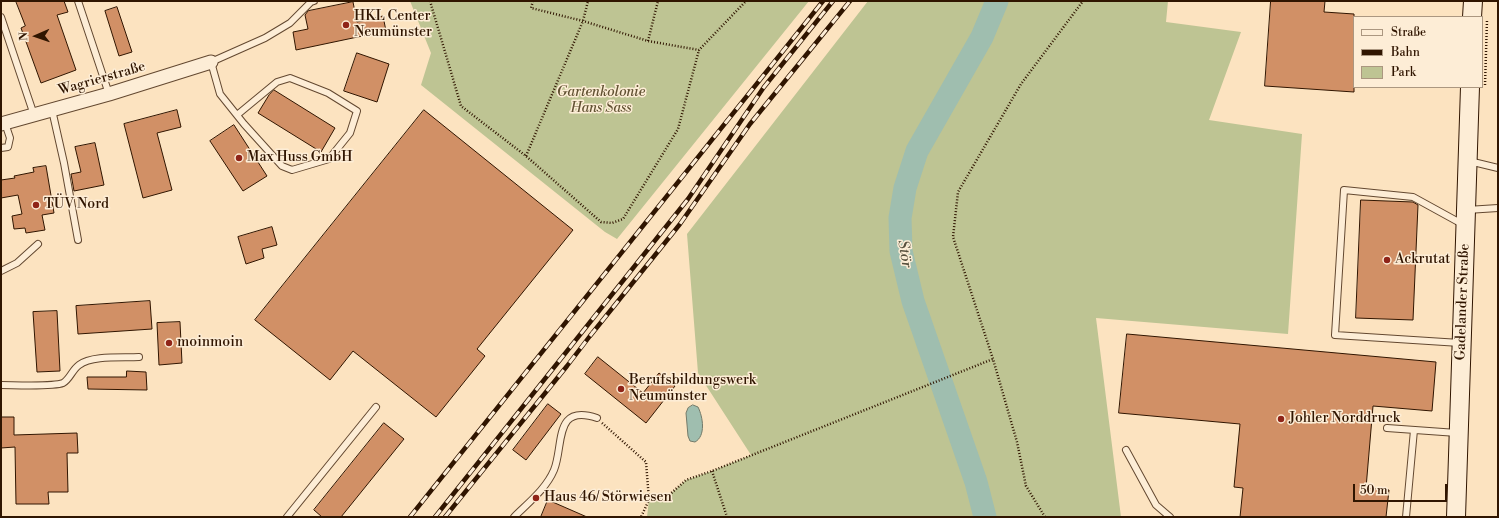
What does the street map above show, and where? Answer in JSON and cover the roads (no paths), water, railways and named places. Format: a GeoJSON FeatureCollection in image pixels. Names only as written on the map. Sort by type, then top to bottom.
{"type":"FeatureCollection","features":[{"type":"Feature","properties":{"kind":"street"},"geometry":{"type":"LineString","coordinates":[[1472,16],[1473,1]]}},
{"type":"Feature","properties":{"kind":"street","name":"Wagrierstraße"},"geometry":{"type":"LineString","coordinates":[[3,123],[109,94],[211,62]]}},
{"type":"Feature","properties":{"kind":"street","name":"Gadelander Straße"},"geometry":{"type":"LineString","coordinates":[[1456,517],[1470,88]]}},
{"type":"Feature","properties":{"kind":"lane"},"geometry":{"type":"LineString","coordinates":[[78,1],[109,94]]}},
{"type":"Feature","properties":{"kind":"lane"},"geometry":{"type":"LineString","coordinates":[[237,115],[277,82],[290,78],[328,93],[357,111],[350,133],[329,159],[292,170],[282,166],[237,115],[220,94],[211,62],[265,38],[290,23],[311,2],[314,1]]}},
{"type":"Feature","properties":{"kind":"lane"},"geometry":{"type":"LineString","coordinates":[[1,17],[34,115]]}},
{"type":"Feature","properties":{"kind":"lane"},"geometry":{"type":"LineString","coordinates":[[52,110],[64,163],[78,240]]}},
{"type":"Feature","properties":{"kind":"lane"},"geometry":{"type":"LineString","coordinates":[[1,148],[8,147],[10,138],[3,123]]}},
{"type":"Feature","properties":{"kind":"lane"},"geometry":{"type":"LineString","coordinates":[[1467,160],[1498,168]]}},
{"type":"Feature","properties":{"kind":"lane"},"geometry":{"type":"LineString","coordinates":[[1461,343],[1335,335],[1344,190],[1413,197],[1465,218],[1498,208]]}},
{"type":"Feature","properties":{"kind":"lane"},"geometry":{"type":"LineString","coordinates":[[1,271],[17,263],[38,244]]}},
{"type":"Feature","properties":{"kind":"lane"},"geometry":{"type":"LineString","coordinates":[[1,385],[53,385],[62,383],[69,378],[78,366],[86,361],[139,357]]}},
{"type":"Feature","properties":{"kind":"lane"},"geometry":{"type":"LineString","coordinates":[[287,517],[376,407]]}},
{"type":"Feature","properties":{"kind":"lane"},"geometry":{"type":"LineString","coordinates":[[514,517],[546,484],[554,469],[562,429],[568,420],[587,414],[598,418]]}},
{"type":"Feature","properties":{"kind":"lane"},"geometry":{"type":"LineString","coordinates":[[1387,428],[1458,433]]}},
{"type":"Feature","properties":{"kind":"lane"},"geometry":{"type":"LineString","coordinates":[[1406,517],[1414,430]]}},
{"type":"Feature","properties":{"kind":"lane"},"geometry":{"type":"LineString","coordinates":[[1126,450],[1156,505],[1170,517]]}},
{"type":"Feature","properties":{"kind":"waterway","name":"Stör"},"geometry":{"type":"LineString","coordinates":[[985,517],[976,482],[913,301],[901,251],[900,218],[905,188],[917,151],[982,37],[997,1]]}},
{"type":"Feature","properties":{"kind":"railway"},"geometry":{"type":"LineString","coordinates":[[410,517],[823,1]]}},
{"type":"Feature","properties":{"kind":"railway"},"geometry":{"type":"LineString","coordinates":[[435,517],[688,199],[764,87],[833,1]]}},
{"type":"Feature","properties":{"kind":"railway"},"geometry":{"type":"LineString","coordinates":[[590,336],[680,224],[750,124],[850,1]]}},
{"type":"Feature","properties":{"kind":"railway"},"geometry":{"type":"LineString","coordinates":[[445,517],[593,332]]}},
{"type":"Feature","properties":{"kind":"place","name":"HKL Center Neumünster"},"geometry":{"type":"Point","coordinates":[346,25]}},
{"type":"Feature","properties":{"kind":"place","name":"Max Huss GmbH"},"geometry":{"type":"Point","coordinates":[239,158]}},
{"type":"Feature","properties":{"kind":"place","name":"TÜV Nord"},"geometry":{"type":"Point","coordinates":[36,205]}},
{"type":"Feature","properties":{"kind":"place","name":"Ackrutat"},"geometry":{"type":"Point","coordinates":[1387,260]}},
{"type":"Feature","properties":{"kind":"place","name":"moinmoin"},"geometry":{"type":"Point","coordinates":[169,343]}},
{"type":"Feature","properties":{"kind":"place","name":"Berufsbildungswerk Neumünster"},"geometry":{"type":"Point","coordinates":[621,389]}},
{"type":"Feature","properties":{"kind":"place","name":"Johler Norddruck"},"geometry":{"type":"Point","coordinates":[1281,419]}},
{"type":"Feature","properties":{"kind":"place","name":"Haus 46/ Störwiesen"},"geometry":{"type":"Point","coordinates":[536,498]}},
{"type":"Feature","properties":{"kind":"park label","name":"Gartenkolonie Hans Sass"},"geometry":{"type":"Point","coordinates":[601,102]}}]}
